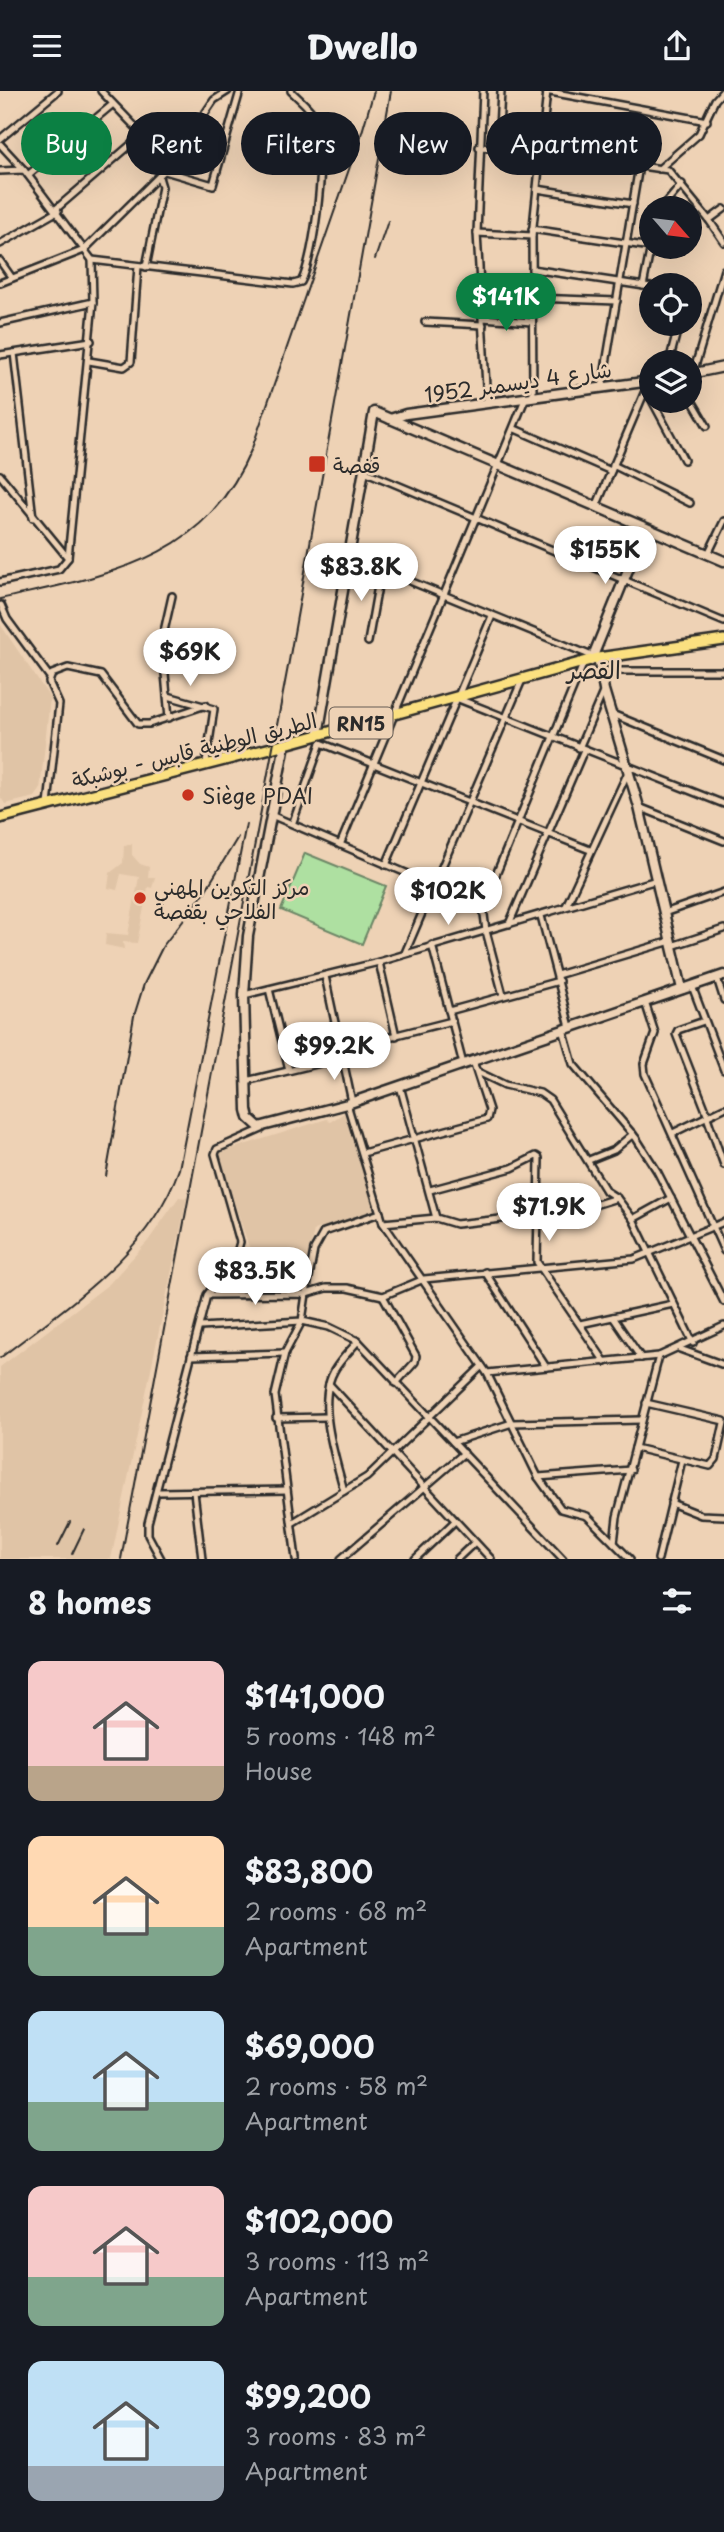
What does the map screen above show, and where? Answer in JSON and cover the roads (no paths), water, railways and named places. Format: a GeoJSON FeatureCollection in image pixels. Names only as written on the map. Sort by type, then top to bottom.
{"type":"FeatureCollection","features":[{"type":"Feature","properties":{"kind":"main road","name":"الطريق الوطنية قابس - بوشبكة"},"geometry":{"type":"LineString","coordinates":[[0,818],[285,744],[320,739],[393,714],[591,659],[724,640]]}},
{"type":"Feature","properties":{"kind":"street"},"geometry":{"type":"LineString","coordinates":[[21,167],[0,142],[58,91]]}},
{"type":"Feature","properties":{"kind":"street"},"geometry":{"type":"LineString","coordinates":[[101,91],[126,118]]}},
{"type":"Feature","properties":{"kind":"street"},"geometry":{"type":"LineString","coordinates":[[206,112],[214,100],[228,91]]}},
{"type":"Feature","properties":{"kind":"street"},"geometry":{"type":"LineString","coordinates":[[227,136],[240,91]]}},
{"type":"Feature","properties":{"kind":"street"},"geometry":{"type":"LineString","coordinates":[[92,260],[293,284],[301,282],[314,238],[321,145],[317,121],[291,91]]}},
{"type":"Feature","properties":{"kind":"street"},"geometry":{"type":"LineString","coordinates":[[483,91],[477,233],[487,403]]}},
{"type":"Feature","properties":{"kind":"street"},"geometry":{"type":"LineString","coordinates":[[500,112],[501,91]]}},
{"type":"Feature","properties":{"kind":"street"},"geometry":{"type":"LineString","coordinates":[[545,112],[546,91],[706,121]]}},
{"type":"Feature","properties":{"kind":"street"},"geometry":{"type":"LineString","coordinates":[[662,166],[699,134],[715,100],[723,91]]}},
{"type":"Feature","properties":{"kind":"street"},"geometry":{"type":"LineString","coordinates":[[103,112],[113,104]]}},
{"type":"Feature","properties":{"kind":"street"},"geometry":{"type":"LineString","coordinates":[[479,147],[486,148]]}},
{"type":"Feature","properties":{"kind":"street"},"geometry":{"type":"LineString","coordinates":[[0,244],[57,210],[126,149]]}},
{"type":"Feature","properties":{"kind":"street"},"geometry":{"type":"LineString","coordinates":[[662,169],[668,170],[682,184],[724,242]]}},
{"type":"Feature","properties":{"kind":"street"},"geometry":{"type":"LineString","coordinates":[[0,171],[21,173]]}},
{"type":"Feature","properties":{"kind":"street"},"geometry":{"type":"LineString","coordinates":[[0,582],[59,569],[68,558],[91,341],[92,260],[57,210],[28,175]]}},
{"type":"Feature","properties":{"kind":"street"},"geometry":{"type":"LineString","coordinates":[[178,175],[213,185],[216,175]]}},
{"type":"Feature","properties":{"kind":"street"},"geometry":{"type":"LineString","coordinates":[[340,845],[393,714],[530,396],[532,232],[539,175]]}},
{"type":"Feature","properties":{"kind":"street"},"geometry":{"type":"LineString","coordinates":[[603,388],[638,175]]}},
{"type":"Feature","properties":{"kind":"street"},"geometry":{"type":"LineString","coordinates":[[0,283],[85,250],[159,177],[162,187],[146,267]]}},
{"type":"Feature","properties":{"kind":"street"},"geometry":{"type":"LineString","coordinates":[[672,196],[682,184]]}},
{"type":"Feature","properties":{"kind":"street"},"geometry":{"type":"LineString","coordinates":[[537,189],[633,205]]}},
{"type":"Feature","properties":{"kind":"street"},"geometry":{"type":"LineString","coordinates":[[709,221],[724,209]]}},
{"type":"Feature","properties":{"kind":"street"},"geometry":{"type":"LineString","coordinates":[[477,233],[532,232],[639,245]]}},
{"type":"Feature","properties":{"kind":"street"},"geometry":{"type":"LineString","coordinates":[[0,261],[12,278]]}},
{"type":"Feature","properties":{"kind":"street"},"geometry":{"type":"LineString","coordinates":[[89,361],[124,367],[130,363],[138,266]]}},
{"type":"Feature","properties":{"kind":"street"},"geometry":{"type":"LineString","coordinates":[[532,269],[639,286]]}},
{"type":"Feature","properties":{"kind":"street"},"geometry":{"type":"LineString","coordinates":[[698,350],[724,269]]}},
{"type":"Feature","properties":{"kind":"street"},"geometry":{"type":"LineString","coordinates":[[533,298],[617,301]]}},
{"type":"Feature","properties":{"kind":"street"},"geometry":{"type":"LineString","coordinates":[[0,323],[93,302]]}},
{"type":"Feature","properties":{"kind":"street"},"geometry":{"type":"LineString","coordinates":[[425,322],[532,322]]}},
{"type":"Feature","properties":{"kind":"street"},"geometry":{"type":"LineString","coordinates":[[0,355],[91,341]]}},
{"type":"Feature","properties":{"kind":"street"},"geometry":{"type":"LineString","coordinates":[[14,353],[33,518]]}},
{"type":"Feature","properties":{"kind":"street"},"geometry":{"type":"LineString","coordinates":[[702,371],[724,367]]}},
{"type":"Feature","properties":{"kind":"street","name":"شارع 4 ديسمبر 1952"},"geometry":{"type":"LineString","coordinates":[[363,471],[374,412],[390,419],[530,396],[639,385]]}},
{"type":"Feature","properties":{"kind":"street"},"geometry":{"type":"LineString","coordinates":[[596,507],[639,402]]}},
{"type":"Feature","properties":{"kind":"street"},"geometry":{"type":"LineString","coordinates":[[660,413],[684,460]]}},
{"type":"Feature","properties":{"kind":"street"},"geometry":{"type":"LineString","coordinates":[[699,413],[706,426]]}},
{"type":"Feature","properties":{"kind":"street"},"geometry":{"type":"LineString","coordinates":[[390,419],[724,561]]}},
{"type":"Feature","properties":{"kind":"street"},"geometry":{"type":"LineString","coordinates":[[515,429],[690,503]]}},
{"type":"Feature","properties":{"kind":"street"},"geometry":{"type":"LineString","coordinates":[[293,822],[320,739],[363,471],[724,622]]}},
{"type":"Feature","properties":{"kind":"street"},"geometry":{"type":"LineString","coordinates":[[0,475],[68,558]]}},
{"type":"Feature","properties":{"kind":"street"},"geometry":{"type":"LineString","coordinates":[[708,554],[724,521]]}},
{"type":"Feature","properties":{"kind":"street"},"geometry":{"type":"LineString","coordinates":[[503,995],[486,932],[484,906],[645,528]]}},
{"type":"Feature","properties":{"kind":"street"},"geometry":{"type":"LineString","coordinates":[[348,555],[591,659],[599,671],[628,767],[682,989]]}},
{"type":"Feature","properties":{"kind":"street"},"geometry":{"type":"LineString","coordinates":[[368,642],[380,569]]}},
{"type":"Feature","properties":{"kind":"street"},"geometry":{"type":"LineString","coordinates":[[169,718],[162,640],[172,596]]}},
{"type":"Feature","properties":{"kind":"street"},"geometry":{"type":"LineString","coordinates":[[1,605],[7,619],[49,677],[59,703],[48,805]]}},
{"type":"Feature","properties":{"kind":"street"},"geometry":{"type":"LineString","coordinates":[[386,865],[492,616]]}},
{"type":"Feature","properties":{"kind":"street"},"geometry":{"type":"LineString","coordinates":[[49,677],[68,668],[92,670],[109,683],[138,724],[169,718],[206,705]]}},
{"type":"Feature","properties":{"kind":"street"},"geometry":{"type":"LineString","coordinates":[[599,671],[724,671]]}},
{"type":"Feature","properties":{"kind":"street"},"geometry":{"type":"LineString","coordinates":[[405,953],[522,680]]}},
{"type":"Feature","properties":{"kind":"street"},"geometry":{"type":"LineString","coordinates":[[509,924],[549,833],[604,690]]}},
{"type":"Feature","properties":{"kind":"street"},"geometry":{"type":"LineString","coordinates":[[168,696],[206,705],[215,713],[206,764]]}},
{"type":"Feature","properties":{"kind":"street"},"geometry":{"type":"LineString","coordinates":[[456,697],[554,739],[724,804]]}},
{"type":"Feature","properties":{"kind":"street"},"geometry":{"type":"LineString","coordinates":[[612,714],[724,759]]}},
{"type":"Feature","properties":{"kind":"street"},"geometry":{"type":"LineString","coordinates":[[320,739],[372,764],[590,850]]}},
{"type":"Feature","properties":{"kind":"street"},"geometry":{"type":"LineString","coordinates":[[265,1128],[256,1125],[249,1118],[244,995],[248,936],[285,744]]}},
{"type":"Feature","properties":{"kind":"street"},"geometry":{"type":"LineString","coordinates":[[566,907],[628,767]]}},
{"type":"Feature","properties":{"kind":"street"},"geometry":{"type":"LineString","coordinates":[[639,807],[724,841]]}},
{"type":"Feature","properties":{"kind":"street"},"geometry":{"type":"LineString","coordinates":[[270,814],[484,906]]}},
{"type":"Feature","properties":{"kind":"street"},"geometry":{"type":"LineString","coordinates":[[244,995],[379,962],[657,880]]}},
{"type":"Feature","properties":{"kind":"street"},"geometry":{"type":"LineString","coordinates":[[664,913],[724,892]]}},
{"type":"Feature","properties":{"kind":"street"},"geometry":{"type":"LineString","coordinates":[[541,916],[558,978],[573,1064],[634,1134],[671,1198],[724,1303]]}},
{"type":"Feature","properties":{"kind":"street"},"geometry":{"type":"LineString","coordinates":[[449,1011],[724,929]]}},
{"type":"Feature","properties":{"kind":"street"},"geometry":{"type":"LineString","coordinates":[[432,945],[463,1065]]}},
{"type":"Feature","properties":{"kind":"street"},"geometry":{"type":"LineString","coordinates":[[379,962],[396,1036]]}},
{"type":"Feature","properties":{"kind":"street"},"geometry":{"type":"LineString","coordinates":[[324,975],[341,1049],[349,1103],[383,1223],[487,1373],[538,1477],[561,1509],[587,1516],[630,1559]]}},
{"type":"Feature","properties":{"kind":"street"},"geometry":{"type":"LineString","coordinates":[[161,1559],[148,1535],[148,1523],[159,1492],[207,1295],[236,1256],[240,1242],[216,1152],[265,1128],[349,1103],[721,977],[724,1000]]}},
{"type":"Feature","properties":{"kind":"street"},"geometry":{"type":"LineString","coordinates":[[692,986],[724,1070]]}},
{"type":"Feature","properties":{"kind":"street"},"geometry":{"type":"LineString","coordinates":[[269,989],[289,1070]]}},
{"type":"Feature","properties":{"kind":"street"},"geometry":{"type":"LineString","coordinates":[[645,1001],[655,1033],[643,1069],[724,1251]]}},
{"type":"Feature","properties":{"kind":"street"},"geometry":{"type":"LineString","coordinates":[[341,1049],[452,1021]]}},
{"type":"Feature","properties":{"kind":"street"},"geometry":{"type":"LineString","coordinates":[[704,1021],[678,1030],[676,1034],[724,1165]]}},
{"type":"Feature","properties":{"kind":"street"},"geometry":{"type":"LineString","coordinates":[[246,1081],[342,1058]]}},
{"type":"Feature","properties":{"kind":"street"},"geometry":{"type":"LineString","coordinates":[[363,1153],[487,1119],[489,1110],[473,1061]]}},
{"type":"Feature","properties":{"kind":"street"},"geometry":{"type":"LineString","coordinates":[[478,1072],[505,1085],[540,1093],[559,1111],[606,1191],[617,1198],[633,1219],[648,1255],[693,1343]]}},
{"type":"Feature","properties":{"kind":"street"},"geometry":{"type":"LineString","coordinates":[[400,1085],[436,1218]]}},
{"type":"Feature","properties":{"kind":"street"},"geometry":{"type":"LineString","coordinates":[[673,1133],[724,1108]]}},
{"type":"Feature","properties":{"kind":"street"},"geometry":{"type":"LineString","coordinates":[[589,1160],[614,1150],[634,1134]]}},
{"type":"Feature","properties":{"kind":"street"},"geometry":{"type":"LineString","coordinates":[[430,1190],[512,1168],[537,1156],[541,1182],[536,1218],[536,1257],[605,1362]]}},
{"type":"Feature","properties":{"kind":"street"},"geometry":{"type":"LineString","coordinates":[[383,1223],[436,1218],[456,1224],[519,1217],[536,1218],[573,1214],[617,1198]]}},
{"type":"Feature","properties":{"kind":"street"},"geometry":{"type":"LineString","coordinates":[[633,1219],[671,1198]]}},
{"type":"Feature","properties":{"kind":"street"},"geometry":{"type":"LineString","coordinates":[[296,1559],[276,1418],[275,1395],[285,1353],[302,1321],[314,1250],[324,1232],[380,1213]]}},
{"type":"Feature","properties":{"kind":"street"},"geometry":{"type":"LineString","coordinates":[[207,1295],[306,1294],[326,1288],[347,1287],[383,1296],[424,1279],[648,1255],[724,1222]]}},
{"type":"Feature","properties":{"kind":"street"},"geometry":{"type":"LineString","coordinates":[[485,1272],[546,1367]]}},
{"type":"Feature","properties":{"kind":"street"},"geometry":{"type":"LineString","coordinates":[[383,1296],[416,1356],[415,1362],[396,1383]]}},
{"type":"Feature","properties":{"kind":"street"},"geometry":{"type":"LineString","coordinates":[[580,1324],[673,1304]]}},
{"type":"Feature","properties":{"kind":"street"},"geometry":{"type":"LineString","coordinates":[[613,1317],[641,1358]]}},
{"type":"Feature","properties":{"kind":"street"},"geometry":{"type":"LineString","coordinates":[[200,1327],[302,1321],[329,1327],[358,1341],[563,1559]]}},
{"type":"Feature","properties":{"kind":"street"},"geometry":{"type":"LineString","coordinates":[[487,1373],[659,1356],[680,1349],[724,1326]]}},
{"type":"Feature","properties":{"kind":"street"},"geometry":{"type":"LineString","coordinates":[[344,1491],[327,1417],[329,1384],[334,1371],[358,1341]]}},
{"type":"Feature","properties":{"kind":"street"},"geometry":{"type":"LineString","coordinates":[[680,1349],[724,1366]]}},
{"type":"Feature","properties":{"kind":"street"},"geometry":{"type":"LineString","coordinates":[[191,1356],[285,1353]]}},
{"type":"Feature","properties":{"kind":"street"},"geometry":{"type":"LineString","coordinates":[[614,1544],[617,1517],[659,1356]]}},
{"type":"Feature","properties":{"kind":"street"},"geometry":{"type":"LineString","coordinates":[[292,1524],[367,1477],[392,1449],[482,1366]]}},
{"type":"Feature","properties":{"kind":"street"},"geometry":{"type":"LineString","coordinates":[[329,1384],[491,1559]]}},
{"type":"Feature","properties":{"kind":"street"},"geometry":{"type":"LineString","coordinates":[[635,1448],[706,1466],[715,1463],[724,1422],[646,1403]]}},
{"type":"Feature","properties":{"kind":"street"},"geometry":{"type":"LineString","coordinates":[[276,1418],[327,1417]]}},
{"type":"Feature","properties":{"kind":"street"},"geometry":{"type":"LineString","coordinates":[[453,1442],[512,1423],[641,1420]]}},
{"type":"Feature","properties":{"kind":"street"},"geometry":{"type":"LineString","coordinates":[[341,1559],[464,1453]]}},
{"type":"Feature","properties":{"kind":"street"},"geometry":{"type":"LineString","coordinates":[[658,1559],[682,1460]]}},
{"type":"Feature","properties":{"kind":"street"},"geometry":{"type":"LineString","coordinates":[[538,1477],[631,1470]]}},
{"type":"Feature","properties":{"kind":"street"},"geometry":{"type":"LineString","coordinates":[[159,1492],[288,1490]]}},
{"type":"Feature","properties":{"kind":"street"},"geometry":{"type":"LineString","coordinates":[[194,1492],[202,1559]]}},
{"type":"Feature","properties":{"kind":"street"},"geometry":{"type":"LineString","coordinates":[[671,1503],[701,1515],[724,1516]]}},
{"type":"Feature","properties":{"kind":"street"},"geometry":{"type":"LineString","coordinates":[[415,1559],[455,1521]]}},
{"type":"Feature","properties":{"kind":"street"},"geometry":{"type":"LineString","coordinates":[[457,1559],[475,1542]]}},
{"type":"Feature","properties":{"kind":"railway"},"geometry":{"type":"LineString","coordinates":[[0,599],[79,581],[149,557],[180,539],[208,516],[232,486],[252,448],[374,91]]}},
{"type":"Feature","properties":{"kind":"railway"},"geometry":{"type":"LineString","coordinates":[[121,1559],[289,661],[391,91]]}},
{"type":"Feature","properties":{"kind":"railway"},"geometry":{"type":"LineString","coordinates":[[375,259],[388,221]]}},
{"type":"Feature","properties":{"kind":"railway"},"geometry":{"type":"LineString","coordinates":[[0,1358],[79,1297],[127,1252],[148,1227],[179,1169],[246,824]]}},
{"type":"Feature","properties":{"kind":"railway"},"geometry":{"type":"LineString","coordinates":[[106,1176],[134,1016],[144,984],[163,946],[204,893],[238,837]]}},
{"type":"Feature","properties":{"kind":"railway"},"geometry":{"type":"LineString","coordinates":[[58,1546],[70,1522]]}},
{"type":"Feature","properties":{"kind":"railway"},"geometry":{"type":"LineString","coordinates":[[72,1554],[84,1529]]}},
{"type":"Feature","properties":{"kind":"place","name":"قفصة"},"geometry":{"type":"Point","coordinates":[317,464]}},
{"type":"Feature","properties":{"kind":"place","name":"Siège PDAI"},"geometry":{"type":"Point","coordinates":[188,795]}},
{"type":"Feature","properties":{"kind":"place","name":"مركز التكوين المهني الفلاحي بقفصة"},"geometry":{"type":"Point","coordinates":[140,898]}},
{"type":"Feature","properties":{"kind":"district","name":"القصر"},"geometry":{"type":"Point","coordinates":[594,669]}}]}
